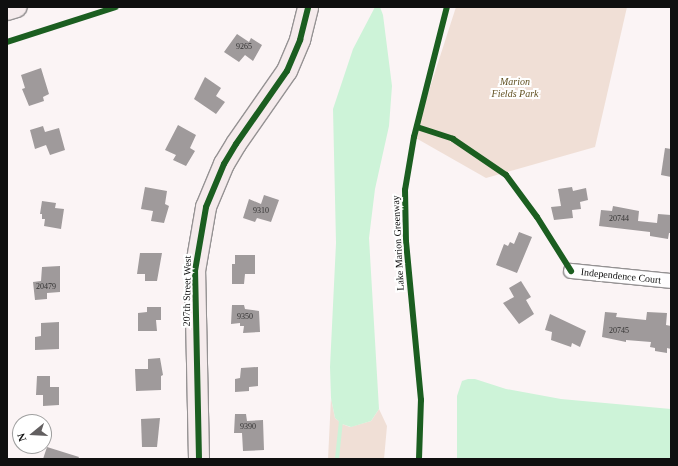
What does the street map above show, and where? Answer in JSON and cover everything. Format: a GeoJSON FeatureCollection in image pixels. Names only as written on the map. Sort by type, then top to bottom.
{"type":"FeatureCollection","features":[{"type":"Feature","properties":{"kind":"street"},"geometry":{"type":"LineString","coordinates":[[7,10],[16,7]]}},
{"type":"Feature","properties":{"kind":"street","name":"207th Street West"},"geometry":{"type":"LineString","coordinates":[[199,459],[195,271],[205,215],[224,164],[287,71],[300,40],[308,7]]}},
{"type":"Feature","properties":{"kind":"street","name":"Independence Court"},"geometry":{"type":"LineString","coordinates":[[571,271],[671,281]]}},
{"type":"Feature","properties":{"kind":"green space","name":"Marion Fields Park"},"geometry":{"type":"Polygon","coordinates":[[[456,7],[627,7],[595,147],[486,178],[414,137],[456,7]]]}},
{"type":"Feature","properties":{"kind":"green space"},"geometry":{"type":"Polygon","coordinates":[[[331,398],[335,418],[342,424],[350,427],[371,421],[379,409],[387,426],[384,459],[328,459],[331,398]]]}},
{"type":"Feature","properties":{"kind":"shaded area"},"geometry":{"type":"Polygon","coordinates":[[[375,7],[380,7],[383,15],[392,86],[389,126],[375,189],[369,238],[379,409],[371,421],[351,427],[342,424],[335,418],[331,398],[330,367],[336,243],[333,109],[353,49],[375,7]]]}},
{"type":"Feature","properties":{"kind":"shaded area"},"geometry":{"type":"Polygon","coordinates":[[[475,379],[506,389],[561,399],[671,409],[671,459],[457,459],[457,396],[462,381],[475,379]]]}},
{"type":"Feature","properties":{"kind":"building"},"geometry":{"type":"Polygon","coordinates":[[[237,34],[249,42],[251,38],[262,45],[253,61],[245,55],[239,62],[224,52],[237,34]]]}},
{"type":"Feature","properties":{"kind":"building"},"geometry":{"type":"Polygon","coordinates":[[[41,68],[49,94],[43,97],[44,101],[29,106],[22,89],[25,88],[21,75],[41,68]]]}},
{"type":"Feature","properties":{"kind":"building"},"geometry":{"type":"Polygon","coordinates":[[[205,77],[221,88],[216,96],[225,102],[216,114],[194,99],[205,77]]]}},
{"type":"Feature","properties":{"kind":"building"},"geometry":{"type":"Polygon","coordinates":[[[178,125],[196,135],[190,148],[195,151],[186,166],[173,160],[176,155],[165,150],[178,125]]]}},
{"type":"Feature","properties":{"kind":"building"},"geometry":{"type":"Polygon","coordinates":[[[43,126],[45,132],[59,128],[65,150],[50,155],[46,145],[35,149],[30,130],[43,126]]]}},
{"type":"Feature","properties":{"kind":"building"},"geometry":{"type":"Polygon","coordinates":[[[665,148],[671,149],[671,177],[661,175],[665,148]]]}},
{"type":"Feature","properties":{"kind":"building"},"geometry":{"type":"Polygon","coordinates":[[[145,187],[167,191],[165,204],[169,206],[164,223],[151,221],[153,211],[141,209],[145,187]]]}},
{"type":"Feature","properties":{"kind":"building"},"geometry":{"type":"Polygon","coordinates":[[[572,187],[573,191],[586,188],[588,200],[580,202],[581,209],[572,210],[573,218],[554,220],[551,207],[561,206],[558,189],[572,187]]]}},
{"type":"Feature","properties":{"kind":"building"},"geometry":{"type":"Polygon","coordinates":[[[264,195],[279,200],[271,222],[257,218],[255,222],[243,218],[249,199],[261,204],[264,195]]]}},
{"type":"Feature","properties":{"kind":"building"},"geometry":{"type":"Polygon","coordinates":[[[42,201],[56,203],[55,208],[64,209],[61,229],[44,226],[45,219],[42,219],[42,214],[40,214],[42,201]]]}},
{"type":"Feature","properties":{"kind":"building"},"geometry":{"type":"Polygon","coordinates":[[[613,206],[639,211],[638,221],[657,223],[658,214],[671,215],[671,233],[669,233],[668,239],[650,236],[650,232],[599,226],[601,210],[612,211],[613,206]]]}},
{"type":"Feature","properties":{"kind":"building"},"geometry":{"type":"Polygon","coordinates":[[[519,232],[532,237],[517,273],[496,265],[504,244],[508,246],[510,242],[514,244],[519,232]]]}},
{"type":"Feature","properties":{"kind":"building"},"geometry":{"type":"Polygon","coordinates":[[[140,253],[162,253],[157,281],[145,281],[145,274],[137,274],[140,253]]]}},
{"type":"Feature","properties":{"kind":"building"},"geometry":{"type":"Polygon","coordinates":[[[235,255],[255,255],[255,274],[245,274],[244,284],[232,284],[232,264],[235,264],[235,255]]]}},
{"type":"Feature","properties":{"kind":"building"},"geometry":{"type":"Polygon","coordinates":[[[60,266],[60,292],[47,293],[47,299],[35,300],[33,282],[41,281],[42,267],[60,266]]]}},
{"type":"Feature","properties":{"kind":"building"},"geometry":{"type":"Polygon","coordinates":[[[521,281],[531,297],[526,300],[534,314],[519,324],[503,303],[514,297],[509,288],[521,281]]]}},
{"type":"Feature","properties":{"kind":"building"},"geometry":{"type":"Polygon","coordinates":[[[232,305],[244,305],[245,309],[259,311],[260,332],[243,333],[244,326],[240,326],[240,323],[231,324],[232,305]]]}},
{"type":"Feature","properties":{"kind":"building"},"geometry":{"type":"Polygon","coordinates":[[[147,307],[161,307],[161,320],[156,320],[157,331],[138,331],[138,313],[147,312],[147,307]]]}},
{"type":"Feature","properties":{"kind":"building"},"geometry":{"type":"Polygon","coordinates":[[[605,312],[617,313],[616,317],[646,320],[647,312],[667,313],[666,325],[671,326],[671,349],[667,348],[667,353],[655,351],[655,348],[650,347],[651,342],[626,340],[626,342],[602,337],[605,312]]]}},
{"type":"Feature","properties":{"kind":"building"},"geometry":{"type":"Polygon","coordinates":[[[550,314],[586,331],[580,347],[572,343],[571,347],[551,340],[552,332],[545,330],[550,314]]]}},
{"type":"Feature","properties":{"kind":"building"},"geometry":{"type":"Polygon","coordinates":[[[59,322],[59,349],[35,350],[35,337],[41,336],[41,323],[59,322]]]}},
{"type":"Feature","properties":{"kind":"building"},"geometry":{"type":"Polygon","coordinates":[[[160,358],[163,375],[161,376],[161,390],[136,391],[135,369],[148,369],[148,359],[160,358]]]}},
{"type":"Feature","properties":{"kind":"building"},"geometry":{"type":"Polygon","coordinates":[[[258,367],[258,386],[249,387],[249,391],[235,392],[235,379],[240,378],[241,368],[258,367]]]}},
{"type":"Feature","properties":{"kind":"building"},"geometry":{"type":"Polygon","coordinates":[[[37,376],[50,376],[50,387],[59,387],[59,405],[43,406],[43,395],[36,395],[37,376]]]}},
{"type":"Feature","properties":{"kind":"building"},"geometry":{"type":"Polygon","coordinates":[[[235,414],[246,414],[247,421],[263,420],[264,450],[243,451],[242,433],[234,433],[235,414]]]}},
{"type":"Feature","properties":{"kind":"building"},"geometry":{"type":"Polygon","coordinates":[[[160,418],[157,447],[142,447],[141,419],[160,418]]]}},
{"type":"Feature","properties":{"kind":"building"},"geometry":{"type":"Polygon","coordinates":[[[52,449],[79,457],[78,459],[43,459],[45,454],[52,454],[52,449]]]}},
{"type":"Feature","properties":{"kind":"waterway"},"geometry":{"type":"LineString","coordinates":[[337,459],[341,420]]}},
{"type":"Feature","properties":{"kind":"cycle path"},"geometry":{"type":"LineString","coordinates":[[7,42],[116,7]]}},
{"type":"Feature","properties":{"kind":"cycle path"},"geometry":{"type":"LineString","coordinates":[[199,459],[195,271],[206,207],[224,164],[236,144],[287,71],[300,40],[308,7]]}},
{"type":"Feature","properties":{"kind":"cycle path","name":"Lake Marion Greenway"},"geometry":{"type":"LineString","coordinates":[[419,459],[421,400],[406,242],[405,190],[414,137],[447,7]]}},
{"type":"Feature","properties":{"kind":"cycle path"},"geometry":{"type":"LineString","coordinates":[[417,127],[453,139],[506,175],[537,217],[571,271]]}}]}
